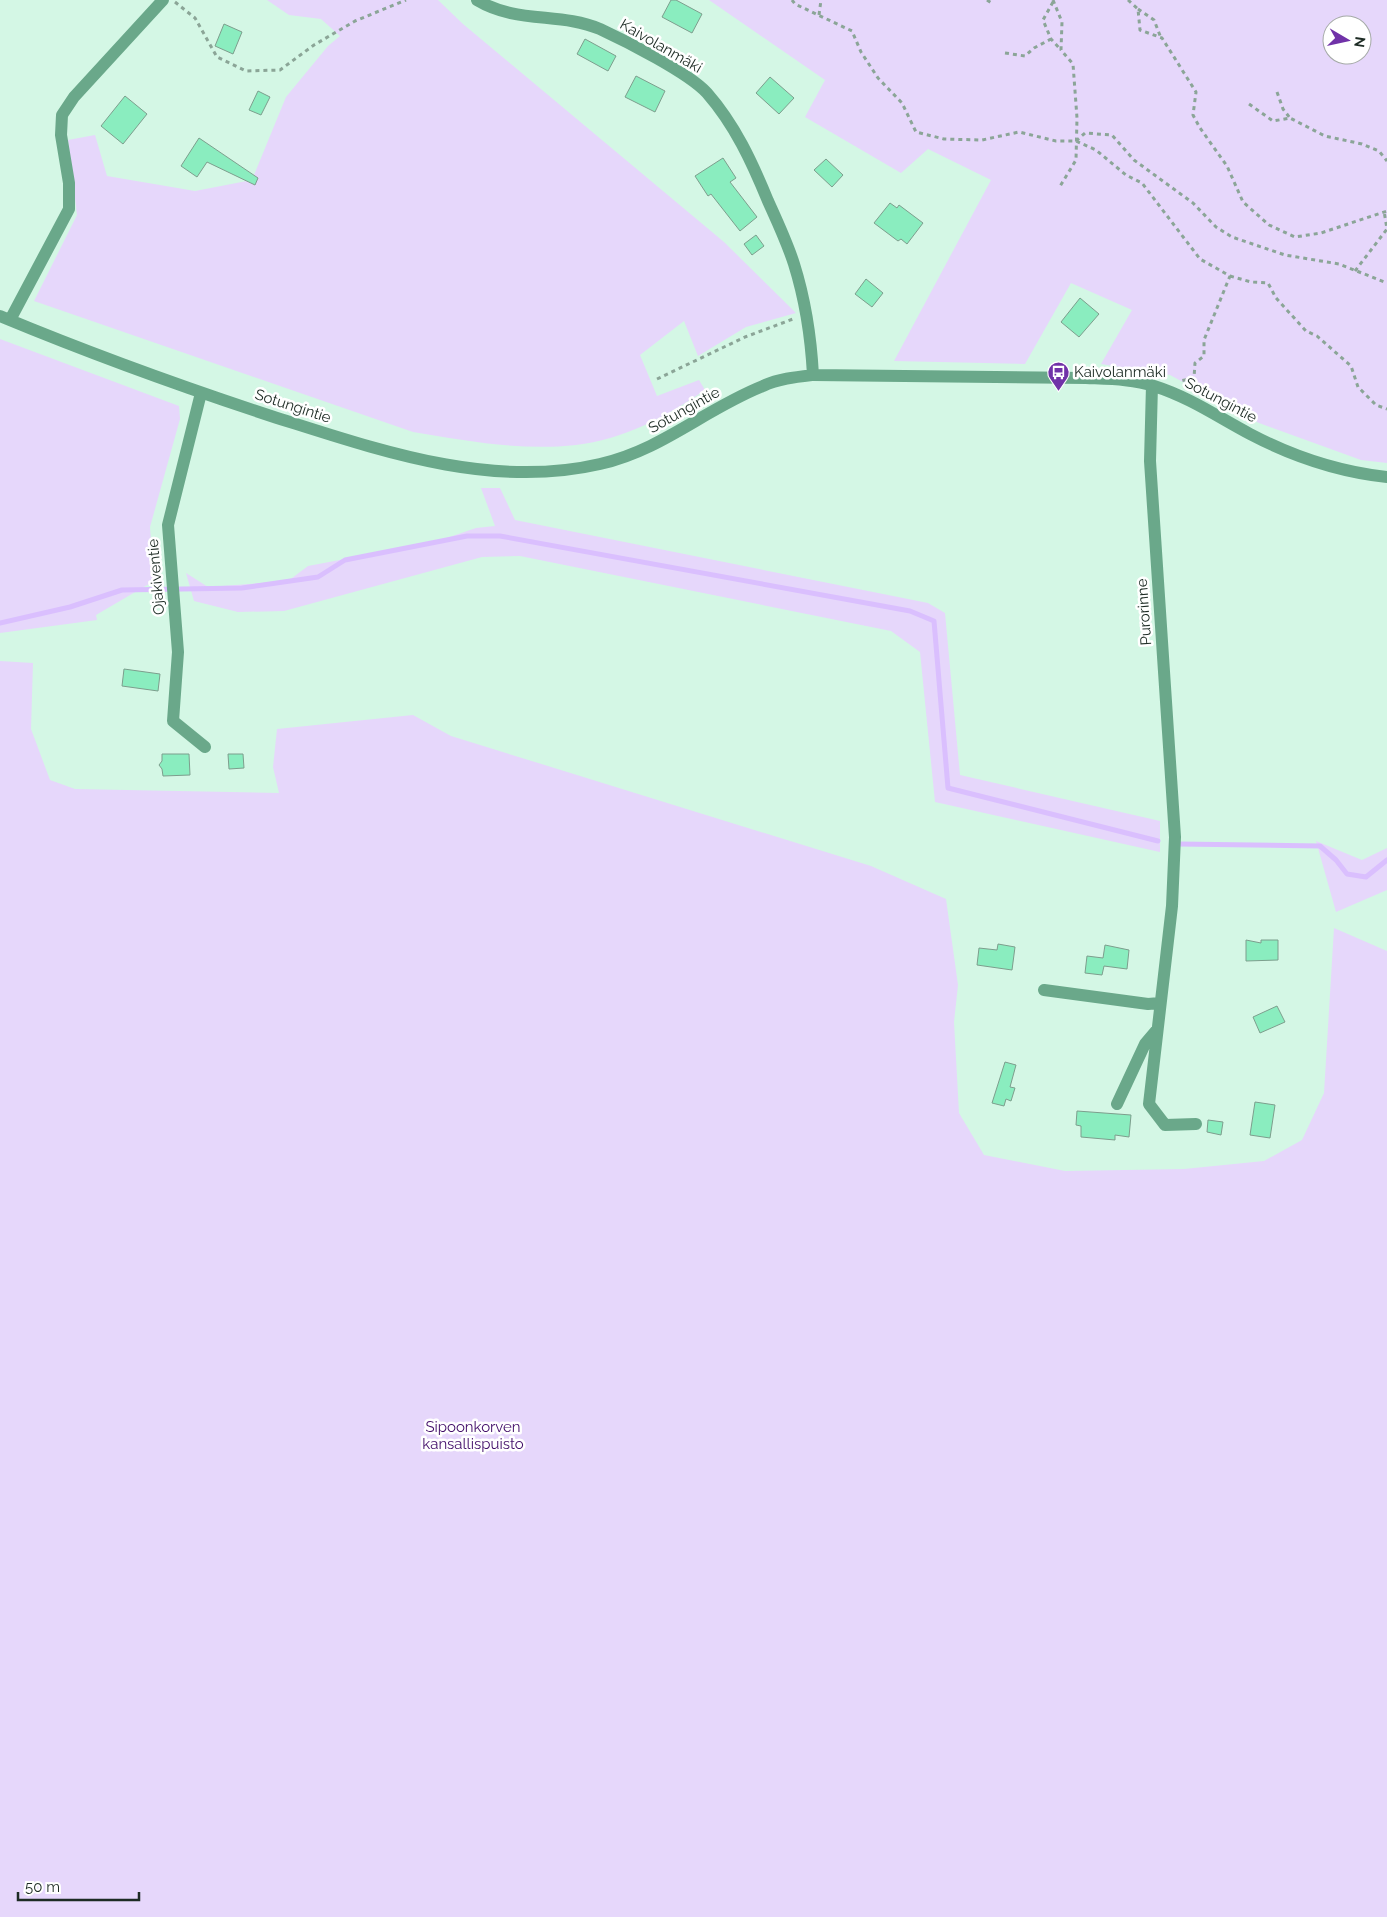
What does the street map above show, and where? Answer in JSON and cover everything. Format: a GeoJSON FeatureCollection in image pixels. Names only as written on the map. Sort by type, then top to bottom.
{"type":"FeatureCollection","features":[{"type":"Feature","properties":{"kind":"street","name":"Kaivolanmäki"},"geometry":{"type":"LineString","coordinates":[[476,0],[496,11],[515,16],[581,23],[600,29],[684,74],[706,92],[738,134],[757,171],[794,264],[806,317],[813,375]]}},
{"type":"Feature","properties":{"kind":"street"},"geometry":{"type":"LineString","coordinates":[[5,318],[69,209],[69,183],[61,135],[62,115],[74,98],[167,1]]}},
{"type":"Feature","properties":{"kind":"street","name":"Sotungintie"},"geometry":{"type":"LineString","coordinates":[[5,318],[201,393],[343,439],[456,467],[491,471],[550,472],[583,468],[629,457],[660,443],[763,386],[791,378],[813,375],[1086,378],[1122,380],[1152,385],[1201,405],[1250,434],[1305,458],[1339,468],[1387,477]]}},
{"type":"Feature","properties":{"kind":"street","name":"Purorinne"},"geometry":{"type":"LineString","coordinates":[[1152,385],[1150,461],[1175,836],[1172,906],[1149,1104],[1165,1125],[1196,1124]]}},
{"type":"Feature","properties":{"kind":"street","name":"Ojakiventie"},"geometry":{"type":"LineString","coordinates":[[201,393],[168,525],[178,652],[173,721],[205,747]]}},
{"type":"Feature","properties":{"kind":"street"},"geometry":{"type":"LineString","coordinates":[[1044,990],[1148,1004],[1160,1003]]}},
{"type":"Feature","properties":{"kind":"street"},"geometry":{"type":"LineString","coordinates":[[1117,1104],[1145,1044],[1156,1032]]}},
{"type":"Feature","properties":{"kind":"path"},"geometry":{"type":"LineString","coordinates":[[167,1],[178,3],[195,18],[217,57],[246,71],[280,70],[355,21],[406,0]]}},
{"type":"Feature","properties":{"kind":"path"},"geometry":{"type":"LineString","coordinates":[[792,0],[795,4],[852,32],[861,52],[878,78],[902,103],[916,132],[944,139],[982,140],[1019,132],[1056,141],[1076,141],[1096,150],[1126,175],[1142,183],[1200,259],[1230,276],[1251,282],[1268,283],[1276,298],[1306,331],[1317,336],[1351,366],[1358,387],[1376,404],[1387,409]]}},
{"type":"Feature","properties":{"kind":"path"},"geometry":{"type":"LineString","coordinates":[[819,15],[822,0]]}},
{"type":"Feature","properties":{"kind":"path"},"geometry":{"type":"LineString","coordinates":[[987,0],[992,4]]}},
{"type":"Feature","properties":{"kind":"path"},"geometry":{"type":"LineString","coordinates":[[1128,0],[1154,20],[1162,38],[1196,92],[1193,114],[1200,128],[1227,166],[1243,202],[1269,225],[1295,236],[1322,233],[1386,211],[1387,229],[1355,271]]}},
{"type":"Feature","properties":{"kind":"path"},"geometry":{"type":"LineString","coordinates":[[1053,1],[1043,20],[1051,39],[1073,64],[1077,118],[1076,160],[1059,188]]}},
{"type":"Feature","properties":{"kind":"path"},"geometry":{"type":"LineString","coordinates":[[1053,1],[1062,22],[1061,50]]}},
{"type":"Feature","properties":{"kind":"path"},"geometry":{"type":"LineString","coordinates":[[1138,9],[1140,30],[1162,38]]}},
{"type":"Feature","properties":{"kind":"path"},"geometry":{"type":"LineString","coordinates":[[1005,53],[1025,56],[1034,48],[1051,39]]}},
{"type":"Feature","properties":{"kind":"path"},"geometry":{"type":"LineString","coordinates":[[1277,92],[1283,109],[1290,118],[1324,136],[1362,144],[1379,151],[1387,161]]}},
{"type":"Feature","properties":{"kind":"path"},"geometry":{"type":"LineString","coordinates":[[1249,104],[1273,121],[1290,118]]}},
{"type":"Feature","properties":{"kind":"path"},"geometry":{"type":"LineString","coordinates":[[1076,141],[1085,133],[1112,135],[1134,160],[1193,203],[1216,227],[1232,238],[1285,255],[1339,264],[1387,283]]}},
{"type":"Feature","properties":{"kind":"path"},"geometry":{"type":"LineString","coordinates":[[1177,381],[1194,378],[1195,363],[1204,356],[1204,340],[1230,276]]}},
{"type":"Feature","properties":{"kind":"path"},"geometry":{"type":"LineString","coordinates":[[657,379],[745,337],[786,320],[806,317]]}},
{"type":"Feature","properties":{"kind":"green space"},"geometry":{"type":"Polygon","coordinates":[[[267,0],[438,0],[463,24],[724,242],[796,313],[746,327],[698,356],[684,321],[640,355],[657,396],[699,380],[705,390],[660,418],[610,438],[576,445],[535,447],[454,439],[413,432],[34,301],[77,215],[68,140],[95,135],[107,176],[195,191],[252,180],[286,97],[328,46],[340,36],[321,19],[289,15],[267,0]]]}},
{"type":"Feature","properties":{"kind":"green space"},"geometry":{"type":"Polygon","coordinates":[[[709,0],[1387,0],[1387,463],[1361,460],[1259,423],[1170,375],[1101,364],[1132,310],[1071,283],[1025,364],[894,361],[991,180],[928,149],[901,173],[805,117],[825,80],[709,0]]]}},
{"type":"Feature","properties":{"kind":"green space"},"geometry":{"type":"Polygon","coordinates":[[[0,339],[179,406],[180,419],[150,527],[154,581],[96,615],[97,620],[0,633],[0,339]]]}},
{"type":"Feature","properties":{"kind":"green space"},"geometry":{"type":"Polygon","coordinates":[[[481,488],[500,488],[515,520],[928,603],[945,613],[960,775],[1160,821],[1160,852],[935,802],[920,652],[891,631],[520,556],[482,557],[284,611],[238,612],[194,601],[186,573],[208,587],[288,581],[308,566],[435,542],[476,528],[495,526],[481,488]]]}},
{"type":"Feature","properties":{"kind":"green space","name":"Sipoonkorven kansallispuisto"},"geometry":{"type":"Polygon","coordinates":[[[0,661],[33,663],[31,729],[50,780],[75,789],[279,793],[273,767],[277,729],[413,715],[451,736],[871,866],[946,899],[958,985],[954,1022],[959,1113],[984,1155],[1065,1171],[1184,1169],[1264,1161],[1302,1140],[1324,1093],[1334,928],[1387,951],[1387,1917],[0,1917],[0,661]]]}},
{"type":"Feature","properties":{"kind":"green space"},"geometry":{"type":"Polygon","coordinates":[[[1316,841],[1362,860],[1387,848],[1387,890],[1336,912],[1316,841]]]}},
{"type":"Feature","properties":{"kind":"building"},"geometry":{"type":"Polygon","coordinates":[[[671,0],[676,0],[702,14],[692,33],[662,17],[671,0]]]}},
{"type":"Feature","properties":{"kind":"building"},"geometry":{"type":"Polygon","coordinates":[[[224,24],[242,32],[233,54],[215,46],[224,24]]]}},
{"type":"Feature","properties":{"kind":"building"},"geometry":{"type":"Polygon","coordinates":[[[585,39],[616,56],[608,71],[577,54],[585,39]]]}},
{"type":"Feature","properties":{"kind":"building"},"geometry":{"type":"Polygon","coordinates":[[[636,76],[665,91],[655,112],[625,97],[636,76]]]}},
{"type":"Feature","properties":{"kind":"building"},"geometry":{"type":"Polygon","coordinates":[[[770,77],[794,98],[779,114],[756,93],[770,77]]]}},
{"type":"Feature","properties":{"kind":"building"},"geometry":{"type":"Polygon","coordinates":[[[258,91],[270,97],[261,115],[249,110],[258,91]]]}},
{"type":"Feature","properties":{"kind":"building"},"geometry":{"type":"Polygon","coordinates":[[[125,96],[147,114],[123,144],[101,126],[125,96]]]}},
{"type":"Feature","properties":{"kind":"building"},"geometry":{"type":"Polygon","coordinates":[[[199,138],[258,178],[255,185],[207,162],[197,177],[181,166],[199,138]]]}},
{"type":"Feature","properties":{"kind":"building"},"geometry":{"type":"Polygon","coordinates":[[[723,158],[736,178],[730,182],[757,217],[740,231],[711,194],[708,196],[695,176],[723,158]]]}},
{"type":"Feature","properties":{"kind":"building"},"geometry":{"type":"Polygon","coordinates":[[[826,159],[843,175],[832,187],[814,170],[826,159]]]}},
{"type":"Feature","properties":{"kind":"building"},"geometry":{"type":"Polygon","coordinates":[[[890,203],[897,208],[899,205],[923,223],[907,244],[901,239],[898,241],[874,223],[890,203]]]}},
{"type":"Feature","properties":{"kind":"building"},"geometry":{"type":"Polygon","coordinates":[[[756,235],[764,246],[752,255],[744,244],[756,235]]]}},
{"type":"Feature","properties":{"kind":"building"},"geometry":{"type":"Polygon","coordinates":[[[866,279],[883,293],[872,307],[855,294],[866,279]]]}},
{"type":"Feature","properties":{"kind":"building"},"geometry":{"type":"Polygon","coordinates":[[[1080,298],[1099,314],[1079,337],[1061,322],[1080,298]]]}},
{"type":"Feature","properties":{"kind":"building"},"geometry":{"type":"Polygon","coordinates":[[[124,669],[160,674],[158,691],[122,686],[124,669]]]}},
{"type":"Feature","properties":{"kind":"building"},"geometry":{"type":"Polygon","coordinates":[[[162,754],[189,754],[190,775],[163,776],[159,765],[162,761],[162,754]]]}},
{"type":"Feature","properties":{"kind":"building"},"geometry":{"type":"Polygon","coordinates":[[[228,754],[243,754],[244,768],[229,769],[228,754]]]}},
{"type":"Feature","properties":{"kind":"building"},"geometry":{"type":"Polygon","coordinates":[[[1246,940],[1261,943],[1261,940],[1278,940],[1278,960],[1246,961],[1246,940]]]}},
{"type":"Feature","properties":{"kind":"building"},"geometry":{"type":"Polygon","coordinates":[[[998,944],[1015,947],[1012,970],[977,965],[979,948],[997,950],[998,944]]]}},
{"type":"Feature","properties":{"kind":"building"},"geometry":{"type":"Polygon","coordinates":[[[1105,945],[1129,950],[1127,969],[1104,966],[1102,975],[1085,973],[1087,956],[1103,958],[1105,945]]]}},
{"type":"Feature","properties":{"kind":"building"},"geometry":{"type":"Polygon","coordinates":[[[1277,1006],[1285,1022],[1260,1033],[1253,1017],[1277,1006]]]}},
{"type":"Feature","properties":{"kind":"building"},"geometry":{"type":"Polygon","coordinates":[[[1005,1062],[1016,1065],[1010,1087],[1015,1088],[1011,1101],[1006,1099],[1004,1106],[992,1103],[1005,1062]]]}},
{"type":"Feature","properties":{"kind":"building"},"geometry":{"type":"Polygon","coordinates":[[[1255,1102],[1275,1105],[1270,1138],[1250,1135],[1255,1102]]]}},
{"type":"Feature","properties":{"kind":"building"},"geometry":{"type":"Polygon","coordinates":[[[1077,1111],[1131,1115],[1129,1137],[1115,1135],[1115,1140],[1081,1137],[1081,1126],[1076,1125],[1077,1111]]]}},
{"type":"Feature","properties":{"kind":"building"},"geometry":{"type":"Polygon","coordinates":[[[1208,1120],[1223,1122],[1221,1135],[1207,1132],[1208,1120]]]}},
{"type":"Feature","properties":{"kind":"waterway"},"geometry":{"type":"LineString","coordinates":[[0,623],[70,607],[122,590],[242,588],[318,577],[345,560],[467,536],[500,536],[910,611],[934,621],[948,788],[1158,841]]}},
{"type":"Feature","properties":{"kind":"waterway"},"geometry":{"type":"LineString","coordinates":[[1179,844],[1320,846],[1336,860],[1347,874],[1366,877],[1387,860]]}},
{"type":"Feature","properties":{"kind":"place","name":"Kaivolanmäki"},"geometry":{"type":"Point","coordinates":[1058,391]}}]}
